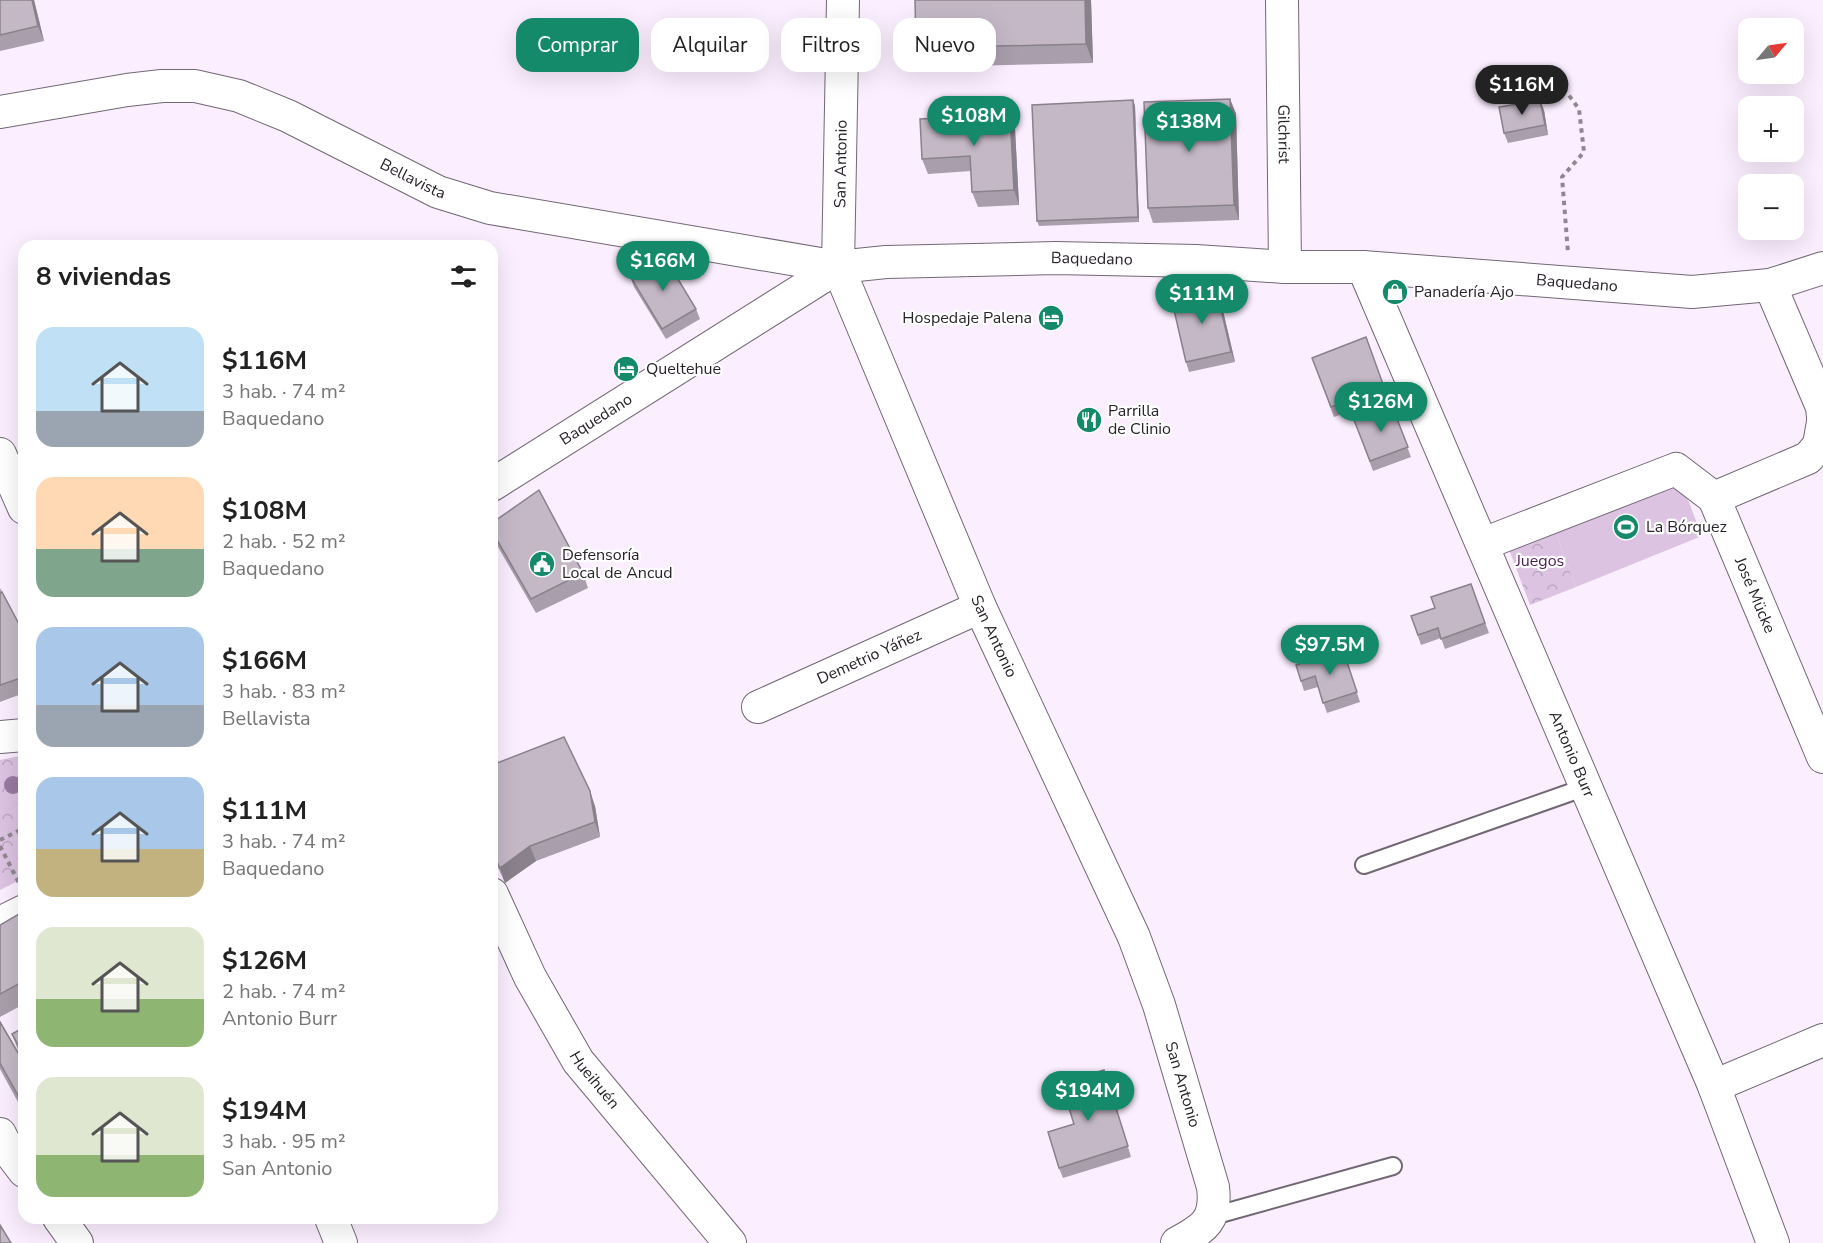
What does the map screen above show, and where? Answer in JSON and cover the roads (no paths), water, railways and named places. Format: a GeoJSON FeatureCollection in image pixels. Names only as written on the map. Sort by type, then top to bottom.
{"type":"FeatureCollection","features":[{"type":"Feature","properties":{"kind":"street","name":"San Antonio"},"geometry":{"type":"LineString","coordinates":[[843,0],[838,267],[980,607],[1134,937],[1159,1005],[1213,1187],[1215,1202],[1213,1216]]}},
{"type":"Feature","properties":{"kind":"street","name":"Gilchrist"},"geometry":{"type":"LineString","coordinates":[[1282,0],[1285,267]]}},
{"type":"Feature","properties":{"kind":"street","name":"Bellavista"},"geometry":{"type":"LineString","coordinates":[[0,112],[127,90],[162,86],[195,86],[239,96],[278,112],[438,192],[490,208],[838,267]]}},
{"type":"Feature","properties":{"kind":"street","name":"Baquedano"},"geometry":{"type":"LineString","coordinates":[[498,481],[838,267],[886,262],[1056,258],[1196,261],[1285,267],[1363,267],[1692,292],[1770,285],[1823,268]]}},
{"type":"Feature","properties":{"kind":"street","name":"Antonio Burr"},"geometry":{"type":"LineString","coordinates":[[1363,267],[1714,1086],[1773,1243]]}},
{"type":"Feature","properties":{"kind":"street"},"geometry":{"type":"LineString","coordinates":[[1770,285],[1822,407],[1823,417]]}},
{"type":"Feature","properties":{"kind":"street"},"geometry":{"type":"LineString","coordinates":[[1483,544],[1676,469],[1714,498],[1808,458],[1819,445],[1823,422]]}},
{"type":"Feature","properties":{"kind":"street"},"geometry":{"type":"LineString","coordinates":[[0,454],[18,494]]}},
{"type":"Feature","properties":{"kind":"street","name":"José Mücke"},"geometry":{"type":"LineString","coordinates":[[1714,498],[1823,757]]}},
{"type":"Feature","properties":{"kind":"street","name":"Demetrio Yáñez"},"geometry":{"type":"LineString","coordinates":[[758,707],[980,607]]}},
{"type":"Feature","properties":{"kind":"street"},"geometry":{"type":"LineString","coordinates":[[0,737],[18,736]]}},
{"type":"Feature","properties":{"kind":"street"},"geometry":{"type":"LineString","coordinates":[[0,923],[18,903]]}},
{"type":"Feature","properties":{"kind":"street","name":"Hueihuén"},"geometry":{"type":"LineString","coordinates":[[498,907],[530,977],[578,1061],[730,1243]]}},
{"type":"Feature","properties":{"kind":"street"},"geometry":{"type":"LineString","coordinates":[[1714,1086],[1823,1040]]}},
{"type":"Feature","properties":{"kind":"street"},"geometry":{"type":"LineString","coordinates":[[0,1134],[18,1163]]}},
{"type":"Feature","properties":{"kind":"street"},"geometry":{"type":"LineString","coordinates":[[1177,1243],[1199,1230],[1213,1216]]}},
{"type":"Feature","properties":{"kind":"street"},"geometry":{"type":"LineString","coordinates":[[63,1224],[77,1243]]}},
{"type":"Feature","properties":{"kind":"street"},"geometry":{"type":"LineString","coordinates":[[333,1224],[341,1243]]}},
{"type":"Feature","properties":{"kind":"lane"},"geometry":{"type":"LineString","coordinates":[[1364,865],[1586,787]]}},
{"type":"Feature","properties":{"kind":"lane"},"geometry":{"type":"LineString","coordinates":[[1213,1216],[1393,1166]]}},
{"type":"Feature","properties":{"kind":"place","name":"Panadería Ajo"},"geometry":{"type":"Point","coordinates":[1395,292]}},
{"type":"Feature","properties":{"kind":"place","name":"Hospedaje Palena"},"geometry":{"type":"Point","coordinates":[1051,318]}},
{"type":"Feature","properties":{"kind":"place","name":"Queltehue"},"geometry":{"type":"Point","coordinates":[626,369]}},
{"type":"Feature","properties":{"kind":"place","name":"Parrilla de Clinio"},"geometry":{"type":"Point","coordinates":[1089,420]}},
{"type":"Feature","properties":{"kind":"place","name":"La Bórquez"},"geometry":{"type":"Point","coordinates":[1626,527]}},
{"type":"Feature","properties":{"kind":"place","name":"Defensoría Local de Ancud"},"geometry":{"type":"Point","coordinates":[542,564]}},
{"type":"Feature","properties":{"kind":"park label","name":"Juegos"},"geometry":{"type":"Point","coordinates":[1540,561]}}]}
